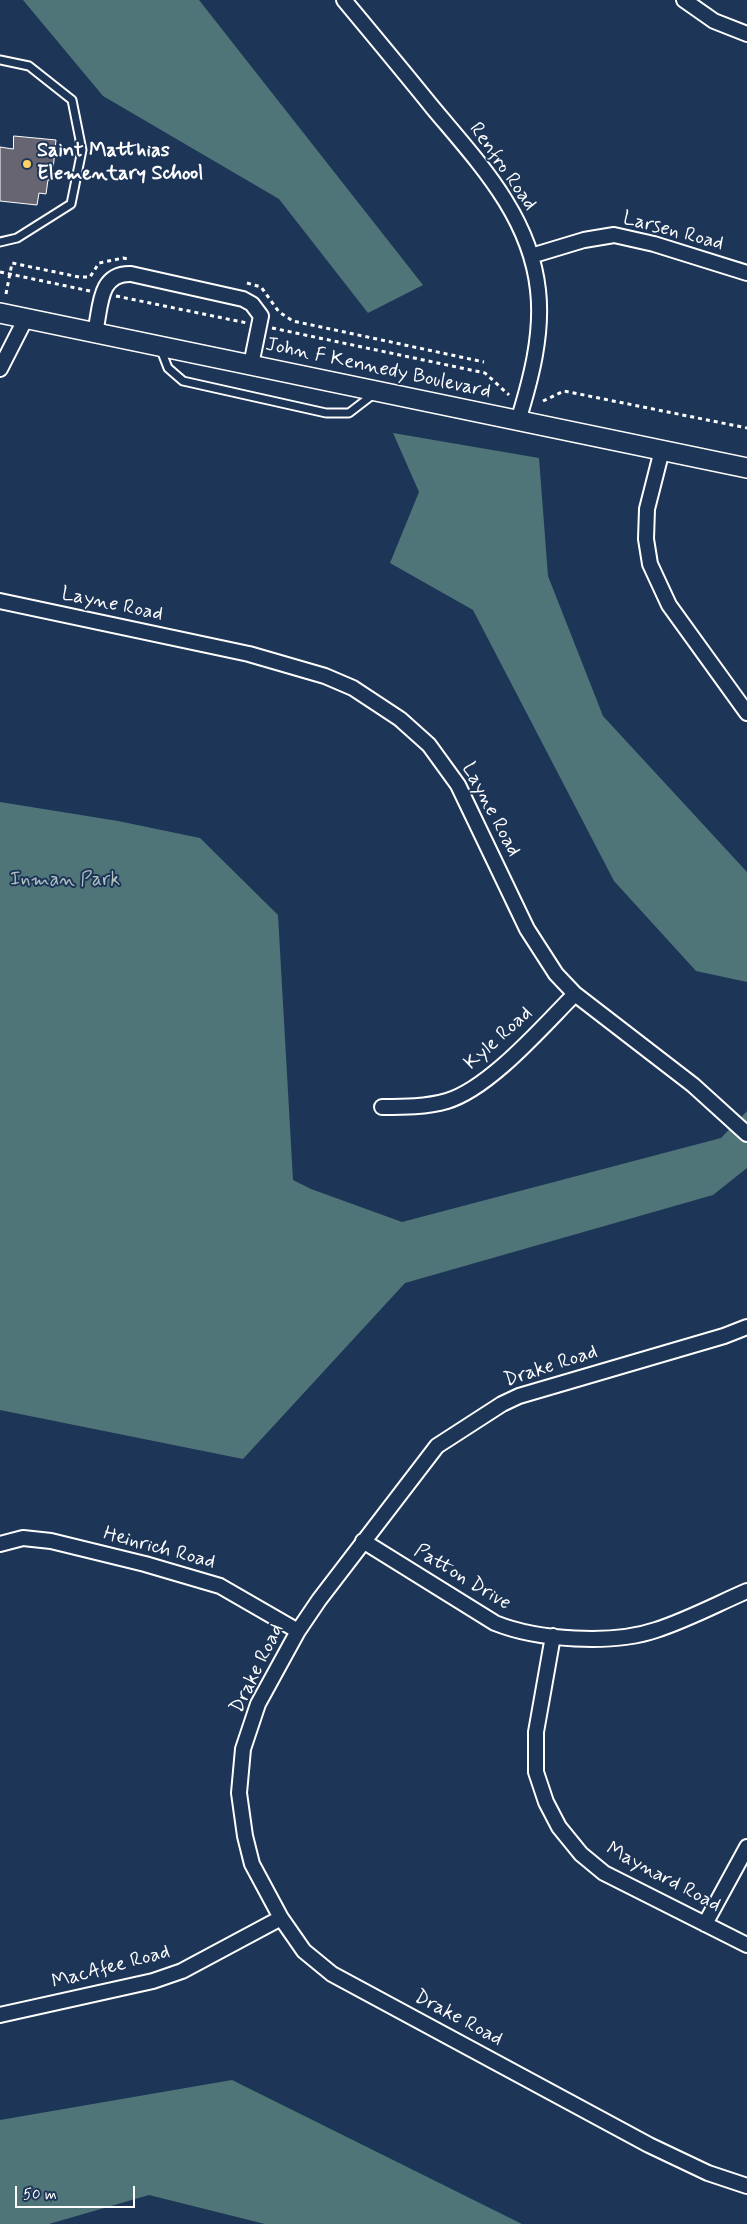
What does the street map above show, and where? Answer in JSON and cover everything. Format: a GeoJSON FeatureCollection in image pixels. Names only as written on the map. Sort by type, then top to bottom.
{"type":"FeatureCollection","features":[{"type":"Feature","properties":{"kind":"street","name":"Renfro Road"},"geometry":{"type":"LineString","coordinates":[[344,0],[487,173],[518,220],[532,256],[538,290],[539,323],[534,363],[518,420]]}},
{"type":"Feature","properties":{"kind":"street"},"geometry":{"type":"LineString","coordinates":[[684,0],[714,21],[747,34]]}},
{"type":"Feature","properties":{"kind":"street","name":"Larsen Road"},"geometry":{"type":"LineString","coordinates":[[532,256],[584,240],[614,235],[654,244],[747,272]]}},
{"type":"Feature","properties":{"kind":"street"},"geometry":{"type":"LineString","coordinates":[[95,333],[106,283],[113,276],[131,274],[243,299],[252,304],[261,316],[251,365]]}},
{"type":"Feature","properties":{"kind":"street","name":"John F Kennedy Boulevard"},"geometry":{"type":"LineString","coordinates":[[0,313],[747,468]]}},
{"type":"Feature","properties":{"kind":"street"},"geometry":{"type":"LineString","coordinates":[[0,369],[26,318]]}},
{"type":"Feature","properties":{"kind":"street"},"geometry":{"type":"LineString","coordinates":[[662,450],[647,509],[646,540],[650,564],[669,605],[747,714]]}},
{"type":"Feature","properties":{"kind":"street","name":"Layne Road"},"geometry":{"type":"LineString","coordinates":[[0,602],[249,654],[325,676],[353,688],[400,718],[429,745],[458,785],[527,929],[556,974],[575,994],[693,1085],[747,1134]]}},
{"type":"Feature","properties":{"kind":"street","name":"Kyle Road"},"geometry":{"type":"LineString","coordinates":[[382,1107],[419,1106],[448,1100],[471,1090],[495,1073],[575,994]]}},
{"type":"Feature","properties":{"kind":"street","name":"Drake Road"},"geometry":{"type":"LineString","coordinates":[[747,1327],[724,1336],[519,1396],[502,1404],[437,1446],[298,1631],[258,1704],[243,1749],[239,1793],[245,1836],[252,1864],[281,1918],[304,1951],[332,1974],[649,2145],[708,2173],[747,2186]]}},
{"type":"Feature","properties":{"kind":"street","name":"Heinrich Road"},"geometry":{"type":"LineString","coordinates":[[0,1544],[23,1538],[51,1541],[154,1566],[220,1586],[298,1631]]}},
{"type":"Feature","properties":{"kind":"street","name":"Patton Drive"},"geometry":{"type":"LineString","coordinates":[[363,1542],[494,1623],[514,1631],[575,1638],[619,1638],[655,1631],[747,1591]]}},
{"type":"Feature","properties":{"kind":"street","name":"Maynard Road"},"geometry":{"type":"LineString","coordinates":[[554,1636],[536,1732],[536,1772],[546,1802],[559,1827],[581,1854],[604,1873],[747,1945]]}},
{"type":"Feature","properties":{"kind":"street"},"geometry":{"type":"LineString","coordinates":[[705,1924],[747,1847]]}},
{"type":"Feature","properties":{"kind":"street","name":"MacAfee Road"},"geometry":{"type":"LineString","coordinates":[[0,2015],[153,1981],[182,1970],[281,1918]]}},
{"type":"Feature","properties":{"kind":"lane"},"geometry":{"type":"LineString","coordinates":[[0,60],[29,66],[72,100],[82,150],[71,204],[17,238],[0,242]]}},
{"type":"Feature","properties":{"kind":"lane"},"geometry":{"type":"LineString","coordinates":[[160,346],[168,368],[183,381],[326,413],[349,413],[377,392]]}},
{"type":"Feature","properties":{"kind":"path"},"geometry":{"type":"LineString","coordinates":[[543,401],[564,391],[747,428]]}},
{"type":"Feature","properties":{"kind":"green space"},"geometry":{"type":"Polygon","coordinates":[[[23,0],[199,0],[423,285],[368,313],[279,199],[103,96],[23,0]]]}},
{"type":"Feature","properties":{"kind":"green space"},"geometry":{"type":"Polygon","coordinates":[[[393,433],[539,458],[548,576],[603,716],[747,872],[747,982],[696,971],[614,881],[473,610],[390,563],[419,492],[393,433]]]}},
{"type":"Feature","properties":{"kind":"green space","name":"Inman Park"},"geometry":{"type":"Polygon","coordinates":[[[0,802],[118,821],[200,838],[278,915],[293,1180],[311,1189],[402,1222],[721,1138],[747,1111],[747,1168],[713,1195],[405,1283],[243,1459],[0,1410],[0,802]]]}},
{"type":"Feature","properties":{"kind":"green space"},"geometry":{"type":"Polygon","coordinates":[[[232,2080],[522,2224],[265,2224],[149,2195],[49,2224],[0,2224],[0,2120],[232,2080]]]}},
{"type":"Feature","properties":{"kind":"building","name":"Saint Matthias Elementary School"},"geometry":{"type":"Polygon","coordinates":[[[14,136],[56,140],[52,180],[48,180],[46,194],[39,193],[37,205],[0,201],[0,147],[13,149],[14,136]]]}},
{"type":"Feature","properties":{"kind":"place","name":"Saint Matthias Elementary School"},"geometry":{"type":"Point","coordinates":[27,164]}}]}
